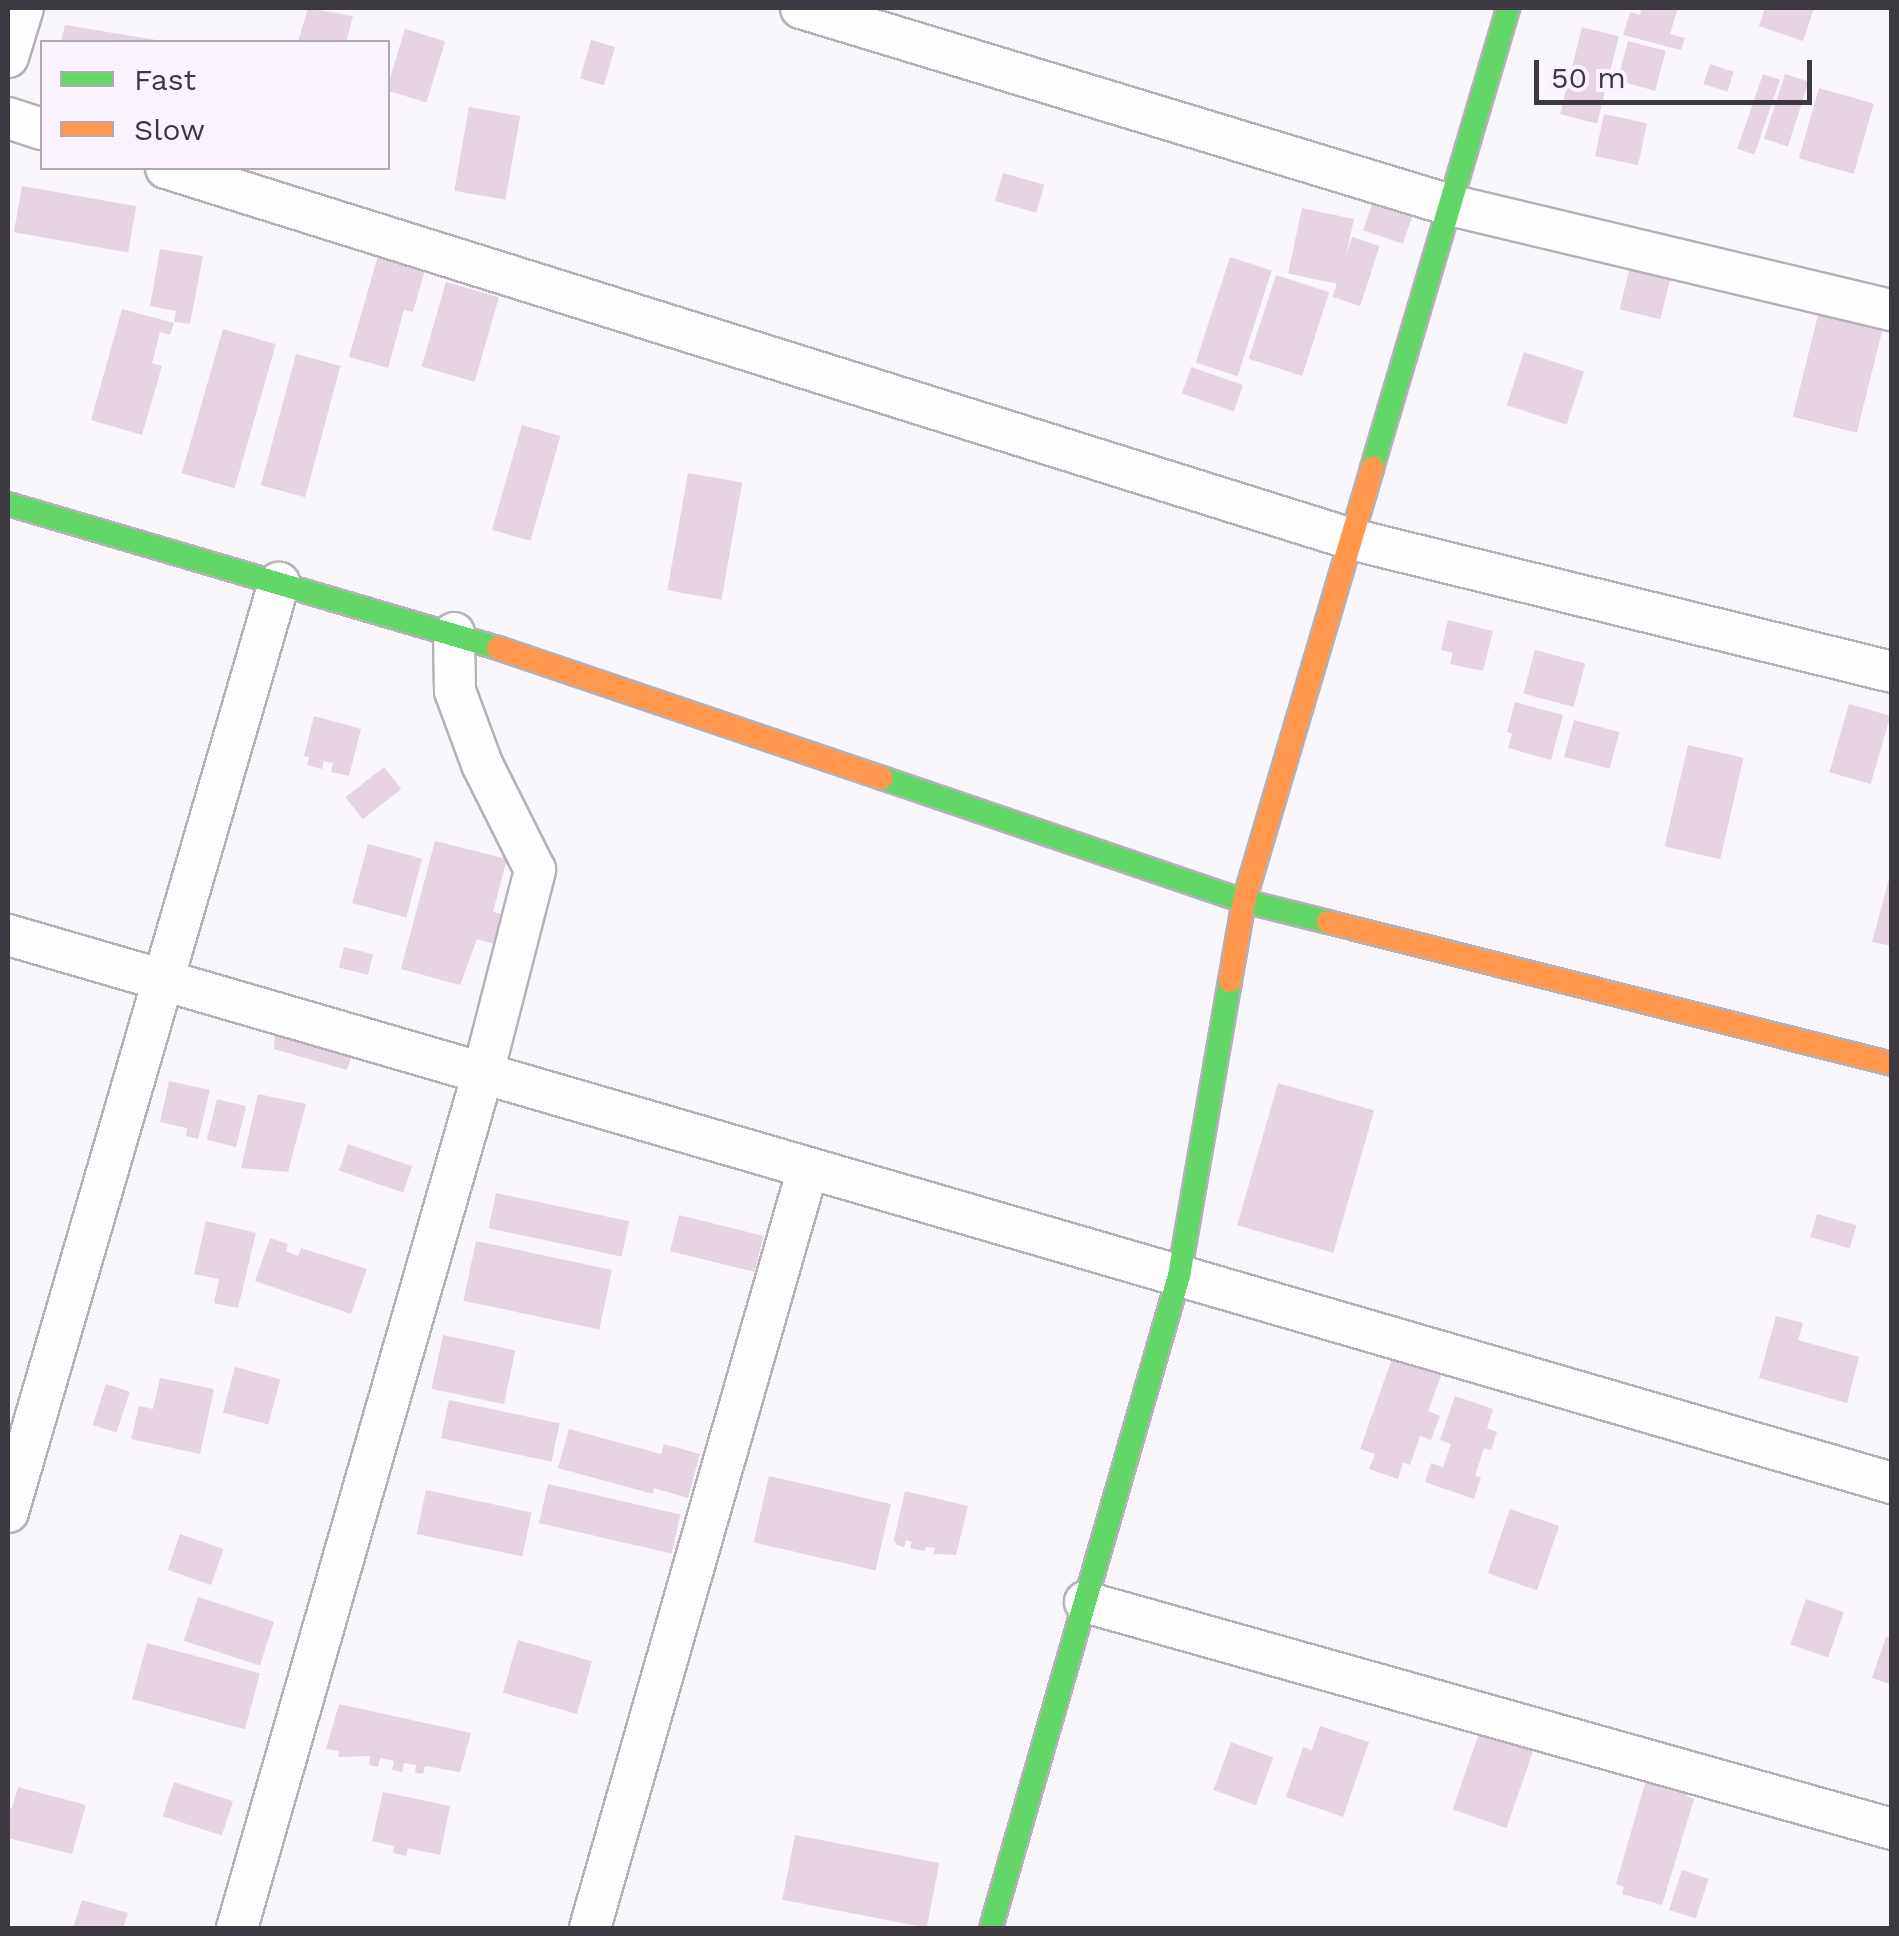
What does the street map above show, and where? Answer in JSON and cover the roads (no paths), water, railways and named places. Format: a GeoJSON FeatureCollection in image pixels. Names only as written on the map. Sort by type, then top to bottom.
{"type":"FeatureCollection","features":[{"type":"Feature","properties":{"kind":"street"},"geometry":{"type":"LineString","coordinates":[[8,56],[22,8]]}},
{"type":"Feature","properties":{"kind":"street"},"geometry":{"type":"LineString","coordinates":[[801,8],[1450,205],[1892,310]]}},
{"type":"Feature","properties":{"kind":"street"},"geometry":{"type":"LineString","coordinates":[[990,1928],[1179,1276],[1244,901],[1508,8]]}},
{"type":"Feature","properties":{"kind":"street"},"geometry":{"type":"LineString","coordinates":[[8,118],[40,128]]}},
{"type":"Feature","properties":{"kind":"street"},"geometry":{"type":"LineString","coordinates":[[172,170],[1350,539],[1892,672]]}},
{"type":"Feature","properties":{"kind":"street"},"geometry":{"type":"LineString","coordinates":[[8,504],[454,633],[1244,901],[1892,1064]]}},
{"type":"Feature","properties":{"kind":"street"},"geometry":{"type":"LineString","coordinates":[[8,1512],[279,583]]}},
{"type":"Feature","properties":{"kind":"street"},"geometry":{"type":"LineString","coordinates":[[237,1928],[483,1073],[534,870],[482,764],[455,691],[454,633]]}},
{"type":"Feature","properties":{"kind":"street"},"geometry":{"type":"LineString","coordinates":[[8,935],[1892,1483]]}},
{"type":"Feature","properties":{"kind":"street"},"geometry":{"type":"LineString","coordinates":[[590,1928],[808,1168]]}},
{"type":"Feature","properties":{"kind":"street"},"geometry":{"type":"LineString","coordinates":[[1085,1602],[1892,1829]]}}]}
